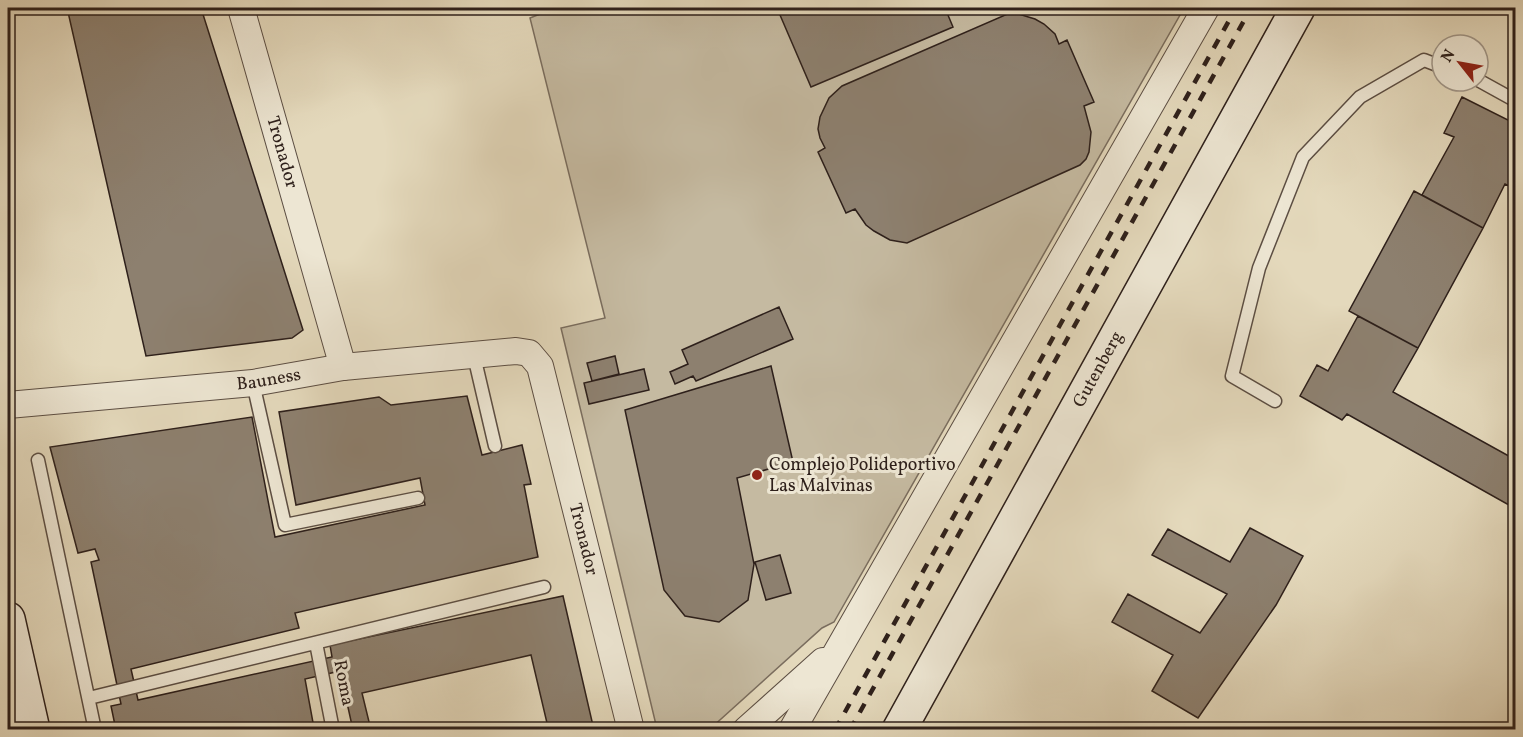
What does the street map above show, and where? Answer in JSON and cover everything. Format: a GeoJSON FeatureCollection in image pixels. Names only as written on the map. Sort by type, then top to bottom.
{"type":"FeatureCollection","features":[{"type":"Feature","properties":{"kind":"street","name":"Tronador"},"geometry":{"type":"LineString","coordinates":[[241,8],[343,367]]}},
{"type":"Feature","properties":{"kind":"street"},"geometry":{"type":"LineString","coordinates":[[792,729],[1206,8]]}},
{"type":"Feature","properties":{"kind":"street","name":"Gutenberg"},"geometry":{"type":"LineString","coordinates":[[899,729],[1298,8]]}},
{"type":"Feature","properties":{"kind":"street","name":"Bauness"},"geometry":{"type":"LineString","coordinates":[[8,405],[253,383],[343,367],[516,351],[529,353]]}},
{"type":"Feature","properties":{"kind":"street","name":"Tronador"},"geometry":{"type":"LineString","coordinates":[[529,353],[540,366],[631,729]]}},
{"type":"Feature","properties":{"kind":"street"},"geometry":{"type":"LineString","coordinates":[[8,619],[33,729]]}},
{"type":"Feature","properties":{"kind":"street"},"geometry":{"type":"LineString","coordinates":[[746,729],[841,644]]}},
{"type":"Feature","properties":{"kind":"lane"},"geometry":{"type":"LineString","coordinates":[[1275,401],[1232,376],[1259,268],[1303,157],[1360,98],[1424,60],[1430,62]]}},
{"type":"Feature","properties":{"kind":"lane"},"geometry":{"type":"LineString","coordinates":[[1490,87],[1515,101]]}},
{"type":"Feature","properties":{"kind":"lane"},"geometry":{"type":"LineString","coordinates":[[474,356],[495,446]]}},
{"type":"Feature","properties":{"kind":"lane"},"geometry":{"type":"LineString","coordinates":[[253,383],[285,525],[418,498]]}},
{"type":"Feature","properties":{"kind":"lane"},"geometry":{"type":"LineString","coordinates":[[38,460],[95,729]]}},
{"type":"Feature","properties":{"kind":"lane"},"geometry":{"type":"LineString","coordinates":[[89,698],[544,587]]}},
{"type":"Feature","properties":{"kind":"lane","name":"Roma"},"geometry":{"type":"LineString","coordinates":[[316,643],[333,729]]}},
{"type":"Feature","properties":{"kind":"shaded area","name":"Complejo Polideportivo Las Malvinas"},"geometry":{"type":"Polygon","coordinates":[[[555,8],[1184,8],[834,622],[822,628],[711,728],[657,729],[561,328],[605,318],[530,18],[555,8]]]}},
{"type":"Feature","properties":{"kind":"building"},"geometry":{"type":"Polygon","coordinates":[[[80,8],[201,8],[303,330],[292,338],[146,356],[68,12],[80,8]]]}},
{"type":"Feature","properties":{"kind":"building"},"geometry":{"type":"Polygon","coordinates":[[[777,8],[945,8],[953,27],[811,87],[777,8]]]}},
{"type":"Feature","properties":{"kind":"building"},"geometry":{"type":"Polygon","coordinates":[[[1012,12],[1044,24],[1055,34],[1059,44],[1067,40],[1094,102],[1084,106],[1091,132],[1086,159],[1080,165],[907,243],[890,240],[874,231],[866,225],[855,209],[846,213],[818,152],[825,148],[818,129],[820,117],[829,98],[842,86],[1012,12]]]}},
{"type":"Feature","properties":{"kind":"building"},"geometry":{"type":"Polygon","coordinates":[[[1462,97],[1516,124],[1510,133],[1516,136],[1516,189],[1505,184],[1483,228],[1422,195],[1454,137],[1444,133],[1462,97]]]}},
{"type":"Feature","properties":{"kind":"building"},"geometry":{"type":"Polygon","coordinates":[[[1414,191],[1483,228],[1418,348],[1349,311],[1414,191]]]}},
{"type":"Feature","properties":{"kind":"building"},"geometry":{"type":"Polygon","coordinates":[[[779,307],[793,339],[696,381],[693,376],[675,384],[670,372],[688,364],[682,350],[779,307]]]}},
{"type":"Feature","properties":{"kind":"building"},"geometry":{"type":"Polygon","coordinates":[[[1358,316],[1418,348],[1393,392],[1516,460],[1516,509],[1347,414],[1342,420],[1300,396],[1317,365],[1328,371],[1358,316]]]}},
{"type":"Feature","properties":{"kind":"building"},"geometry":{"type":"Polygon","coordinates":[[[615,356],[619,374],[592,381],[587,363],[615,356]]]}},
{"type":"Feature","properties":{"kind":"building"},"geometry":{"type":"Polygon","coordinates":[[[771,366],[793,462],[737,478],[754,564],[748,600],[719,622],[685,616],[664,590],[625,410],[771,366]]]}},
{"type":"Feature","properties":{"kind":"building"},"geometry":{"type":"Polygon","coordinates":[[[644,369],[649,390],[589,404],[584,383],[644,369]]]}},
{"type":"Feature","properties":{"kind":"building"},"geometry":{"type":"Polygon","coordinates":[[[467,396],[482,455],[522,445],[531,484],[524,485],[538,557],[295,613],[299,628],[131,669],[138,700],[332,657],[330,645],[563,596],[594,730],[532,730],[532,727],[547,723],[531,655],[362,693],[371,730],[353,730],[340,671],[305,679],[314,728],[116,730],[111,706],[121,704],[91,562],[99,560],[95,549],[78,553],[50,447],[252,417],[275,537],[425,505],[420,478],[296,505],[279,412],[379,397],[391,405],[467,396]]]}},
{"type":"Feature","properties":{"kind":"building"},"geometry":{"type":"Polygon","coordinates":[[[1250,528],[1303,556],[1276,605],[1198,718],[1152,691],[1173,655],[1112,622],[1128,594],[1200,633],[1227,594],[1152,555],[1168,529],[1230,562],[1250,528]]]}},
{"type":"Feature","properties":{"kind":"building"},"geometry":{"type":"Polygon","coordinates":[[[780,555],[791,593],[766,600],[755,562],[780,555]]]}},
{"type":"Feature","properties":{"kind":"railway"},"geometry":{"type":"LineString","coordinates":[[835,730],[1236,8]]}},
{"type":"Feature","properties":{"kind":"railway"},"geometry":{"type":"LineString","coordinates":[[850,730],[1251,8]]}},
{"type":"Feature","properties":{"kind":"place","name":"Complejo Polideportivo Las Malvinas"},"geometry":{"type":"Point","coordinates":[757,475]}}]}
